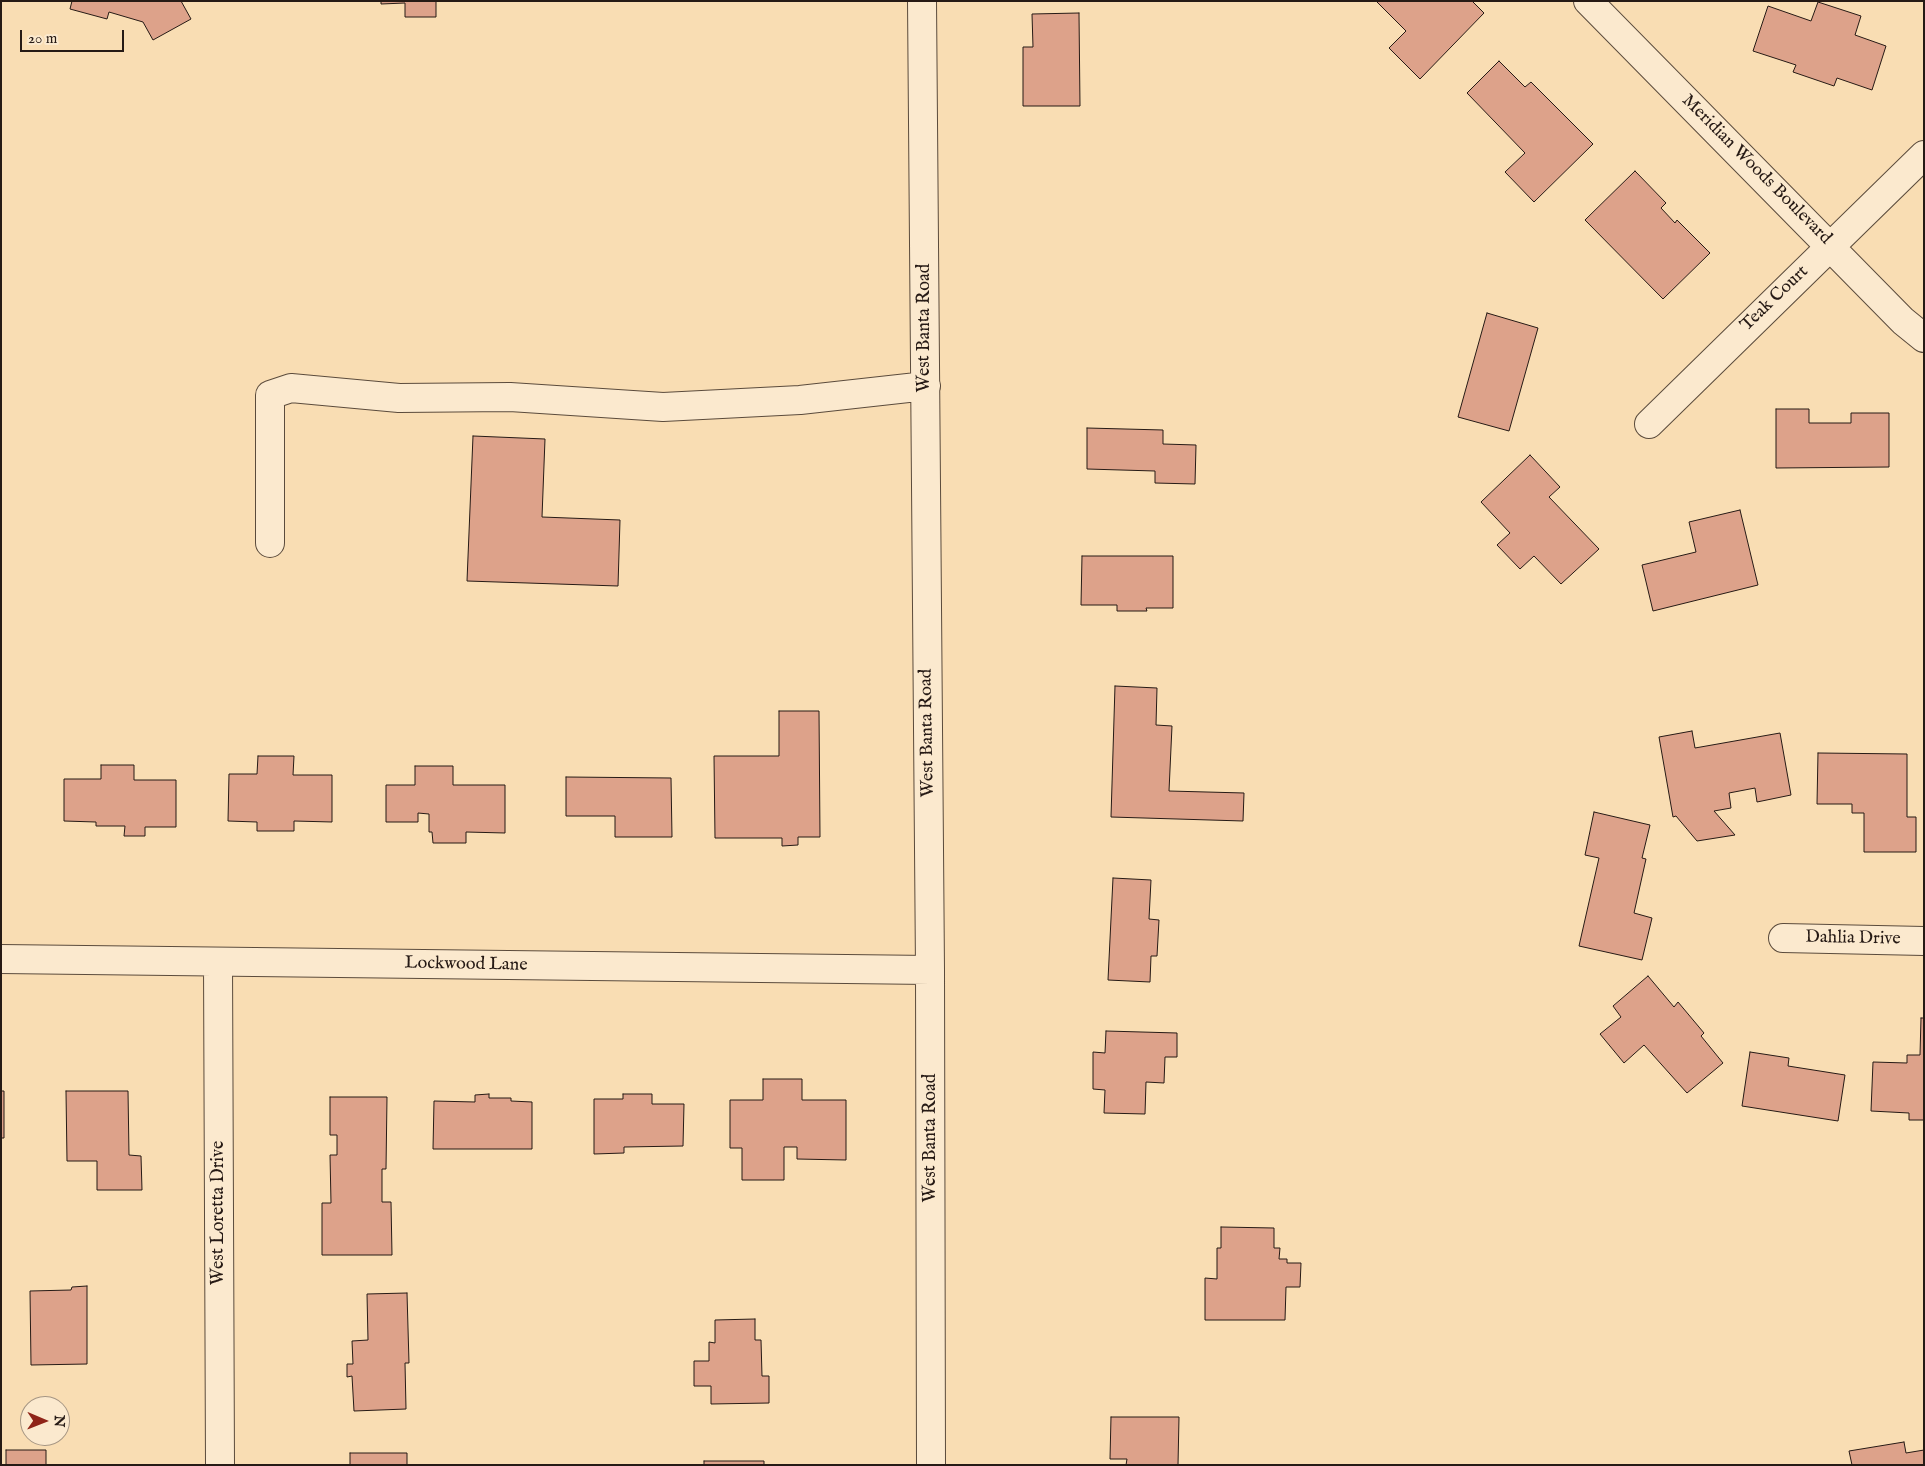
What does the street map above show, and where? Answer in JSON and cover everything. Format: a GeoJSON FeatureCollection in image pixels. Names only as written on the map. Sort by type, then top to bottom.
{"type":"FeatureCollection","features":[{"type":"Feature","properties":{"kind":"street","name":"West Banta Road"},"geometry":{"type":"LineString","coordinates":[[922,1],[932,1465]]}},
{"type":"Feature","properties":{"kind":"street","name":"Meridian Woods Boulevard"},"geometry":{"type":"LineString","coordinates":[[1588,1],[1904,321],[1924,338]]}},
{"type":"Feature","properties":{"kind":"street","name":"Teak Court"},"geometry":{"type":"LineString","coordinates":[[1649,424],[1924,155]]}},
{"type":"Feature","properties":{"kind":"street"},"geometry":{"type":"LineString","coordinates":[[270,543],[270,396],[291,388],[399,398],[510,397],[664,407],[800,400],[926,386]]}},
{"type":"Feature","properties":{"kind":"street","name":"Dahlia Drive"},"geometry":{"type":"LineString","coordinates":[[1783,938],[1924,941]]}},
{"type":"Feature","properties":{"kind":"street","name":"Lockwood Lane"},"geometry":{"type":"LineString","coordinates":[[1,959],[930,970]]}},
{"type":"Feature","properties":{"kind":"street","name":"West Loretta Drive"},"geometry":{"type":"LineString","coordinates":[[218,962],[220,1465]]}},
{"type":"Feature","properties":{"kind":"building"},"geometry":{"type":"Polygon","coordinates":[[[72,1],[181,1],[191,19],[153,40],[143,22],[109,12],[107,19],[70,9],[72,1]]]}},
{"type":"Feature","properties":{"kind":"building"},"geometry":{"type":"Polygon","coordinates":[[[381,1],[436,1],[436,17],[405,17],[405,3],[381,4],[381,1]]]}},
{"type":"Feature","properties":{"kind":"building"},"geometry":{"type":"Polygon","coordinates":[[[1376,1],[1472,1],[1484,13],[1420,79],[1389,48],[1406,31],[1376,1]]]}},
{"type":"Feature","properties":{"kind":"building"},"geometry":{"type":"Polygon","coordinates":[[[1818,2],[1861,16],[1855,35],[1886,46],[1872,90],[1837,78],[1834,86],[1793,72],[1796,65],[1753,51],[1768,6],[1811,21],[1818,2]]]}},
{"type":"Feature","properties":{"kind":"building"},"geometry":{"type":"Polygon","coordinates":[[[1079,13],[1080,106],[1023,106],[1023,47],[1033,47],[1032,14],[1079,13]]]}},
{"type":"Feature","properties":{"kind":"building"},"geometry":{"type":"Polygon","coordinates":[[[1499,61],[1525,87],[1531,82],[1593,144],[1534,202],[1505,172],[1525,153],[1467,93],[1499,61]]]}},
{"type":"Feature","properties":{"kind":"building"},"geometry":{"type":"Polygon","coordinates":[[[1635,171],[1666,203],[1661,208],[1675,223],[1677,220],[1710,253],[1663,299],[1585,220],[1635,171]]]}},
{"type":"Feature","properties":{"kind":"building"},"geometry":{"type":"Polygon","coordinates":[[[1487,313],[1538,328],[1509,431],[1458,417],[1487,313]]]}},
{"type":"Feature","properties":{"kind":"building"},"geometry":{"type":"Polygon","coordinates":[[[1776,409],[1809,409],[1809,423],[1851,423],[1851,413],[1889,413],[1889,467],[1776,468],[1776,409]]]}},
{"type":"Feature","properties":{"kind":"building"},"geometry":{"type":"Polygon","coordinates":[[[1087,428],[1163,430],[1163,444],[1196,445],[1195,484],[1155,483],[1155,471],[1087,469],[1087,428]]]}},
{"type":"Feature","properties":{"kind":"building"},"geometry":{"type":"Polygon","coordinates":[[[473,436],[545,439],[542,517],[620,520],[618,586],[467,581],[473,436]]]}},
{"type":"Feature","properties":{"kind":"building"},"geometry":{"type":"Polygon","coordinates":[[[1530,455],[1560,487],[1549,497],[1599,549],[1561,584],[1534,556],[1520,569],[1497,545],[1510,533],[1481,502],[1530,455]]]}},
{"type":"Feature","properties":{"kind":"building"},"geometry":{"type":"Polygon","coordinates":[[[1740,510],[1758,585],[1653,611],[1642,565],[1696,552],[1689,522],[1740,510]]]}},
{"type":"Feature","properties":{"kind":"building"},"geometry":{"type":"Polygon","coordinates":[[[1082,556],[1173,556],[1173,608],[1146,608],[1147,611],[1117,611],[1117,605],[1081,605],[1082,556]]]}},
{"type":"Feature","properties":{"kind":"building"},"geometry":{"type":"Polygon","coordinates":[[[1115,686],[1157,688],[1156,725],[1172,726],[1169,791],[1244,793],[1243,821],[1111,817],[1115,686]]]}},
{"type":"Feature","properties":{"kind":"building"},"geometry":{"type":"Polygon","coordinates":[[[779,711],[819,711],[820,837],[798,837],[798,845],[782,846],[782,838],[715,838],[714,756],[779,756],[779,711]]]}},
{"type":"Feature","properties":{"kind":"building"},"geometry":{"type":"Polygon","coordinates":[[[1692,731],[1695,748],[1780,733],[1791,795],[1757,802],[1755,788],[1729,793],[1731,808],[1714,811],[1735,835],[1697,841],[1676,816],[1673,817],[1659,737],[1692,731]]]}},
{"type":"Feature","properties":{"kind":"building"},"geometry":{"type":"Polygon","coordinates":[[[1818,753],[1907,754],[1907,817],[1916,817],[1916,852],[1864,852],[1864,813],[1852,813],[1852,804],[1817,804],[1818,753]]]}},
{"type":"Feature","properties":{"kind":"building"},"geometry":{"type":"Polygon","coordinates":[[[258,756],[294,756],[293,775],[332,775],[332,822],[294,821],[294,831],[257,831],[257,822],[228,821],[229,774],[257,774],[258,756]]]}},
{"type":"Feature","properties":{"kind":"building"},"geometry":{"type":"Polygon","coordinates":[[[101,765],[134,765],[134,780],[176,780],[176,827],[145,827],[145,836],[124,836],[125,826],[96,826],[96,822],[64,821],[64,779],[101,779],[101,765]]]}},
{"type":"Feature","properties":{"kind":"building"},"geometry":{"type":"Polygon","coordinates":[[[415,766],[453,766],[453,785],[505,785],[505,833],[466,832],[466,843],[433,843],[432,832],[429,832],[429,814],[418,813],[418,822],[386,822],[386,785],[415,785],[415,766]]]}},
{"type":"Feature","properties":{"kind":"building"},"geometry":{"type":"Polygon","coordinates":[[[566,777],[671,778],[672,837],[615,837],[615,816],[566,816],[566,777]]]}},
{"type":"Feature","properties":{"kind":"building"},"geometry":{"type":"Polygon","coordinates":[[[1594,812],[1650,825],[1642,858],[1646,859],[1634,913],[1652,918],[1642,960],[1579,946],[1599,858],[1585,855],[1594,812]]]}},
{"type":"Feature","properties":{"kind":"building"},"geometry":{"type":"Polygon","coordinates":[[[1113,878],[1151,880],[1149,919],[1159,920],[1157,956],[1151,956],[1150,982],[1108,980],[1113,878]]]}},
{"type":"Feature","properties":{"kind":"building"},"geometry":{"type":"Polygon","coordinates":[[[1648,976],[1674,1007],[1678,1002],[1704,1033],[1701,1036],[1723,1063],[1687,1093],[1644,1045],[1624,1063],[1600,1034],[1621,1017],[1613,1006],[1648,976]]]}},
{"type":"Feature","properties":{"kind":"building"},"geometry":{"type":"Polygon","coordinates":[[[1921,1018],[1924,1018],[1924,1120],[1909,1120],[1909,1113],[1871,1111],[1873,1062],[1907,1063],[1907,1055],[1920,1055],[1921,1018]]]}},
{"type":"Feature","properties":{"kind":"building"},"geometry":{"type":"Polygon","coordinates":[[[1106,1031],[1177,1033],[1177,1057],[1165,1057],[1164,1083],[1146,1082],[1145,1114],[1104,1113],[1105,1090],[1093,1089],[1093,1052],[1105,1053],[1106,1031]]]}},
{"type":"Feature","properties":{"kind":"building"},"geometry":{"type":"Polygon","coordinates":[[[1750,1052],[1789,1058],[1788,1066],[1845,1075],[1838,1121],[1742,1106],[1750,1052]]]}},
{"type":"Feature","properties":{"kind":"building"},"geometry":{"type":"Polygon","coordinates":[[[763,1079],[802,1079],[802,1100],[846,1100],[846,1160],[797,1159],[797,1147],[784,1147],[784,1180],[742,1180],[742,1148],[730,1148],[730,1100],[763,1100],[763,1079]]]}},
{"type":"Feature","properties":{"kind":"building"},"geometry":{"type":"Polygon","coordinates":[[[1,1091],[4,1091],[4,1138],[1,1138],[1,1091]]]}},
{"type":"Feature","properties":{"kind":"building"},"geometry":{"type":"Polygon","coordinates":[[[66,1091],[128,1091],[129,1155],[141,1156],[142,1190],[97,1190],[97,1161],[67,1161],[66,1091]]]}},
{"type":"Feature","properties":{"kind":"building"},"geometry":{"type":"Polygon","coordinates":[[[489,1094],[489,1098],[511,1098],[511,1101],[532,1102],[532,1149],[433,1149],[434,1101],[475,1102],[475,1095],[489,1094]]]}},
{"type":"Feature","properties":{"kind":"building"},"geometry":{"type":"Polygon","coordinates":[[[623,1094],[652,1094],[652,1104],[684,1104],[683,1146],[624,1147],[624,1153],[594,1154],[594,1099],[623,1099],[623,1094]]]}},
{"type":"Feature","properties":{"kind":"building"},"geometry":{"type":"Polygon","coordinates":[[[330,1097],[387,1097],[386,1169],[382,1169],[382,1202],[391,1202],[392,1255],[322,1255],[322,1203],[331,1203],[330,1155],[337,1155],[337,1135],[330,1135],[330,1097]]]}},
{"type":"Feature","properties":{"kind":"building"},"geometry":{"type":"Polygon","coordinates":[[[1221,1227],[1274,1228],[1274,1248],[1280,1248],[1279,1259],[1287,1259],[1287,1263],[1301,1263],[1300,1287],[1286,1287],[1285,1320],[1205,1320],[1205,1278],[1217,1279],[1217,1248],[1221,1248],[1221,1227]]]}},
{"type":"Feature","properties":{"kind":"building"},"geometry":{"type":"Polygon","coordinates":[[[87,1286],[87,1364],[31,1365],[30,1291],[71,1290],[72,1287],[87,1286]]]}},
{"type":"Feature","properties":{"kind":"building"},"geometry":{"type":"Polygon","coordinates":[[[407,1293],[409,1363],[405,1363],[406,1409],[354,1411],[352,1376],[347,1377],[347,1364],[353,1364],[352,1341],[368,1340],[367,1294],[407,1293]]]}},
{"type":"Feature","properties":{"kind":"building"},"geometry":{"type":"Polygon","coordinates":[[[755,1319],[755,1340],[761,1340],[762,1376],[769,1376],[769,1403],[711,1404],[711,1386],[694,1386],[694,1361],[709,1361],[709,1342],[715,1343],[715,1320],[755,1319]]]}},
{"type":"Feature","properties":{"kind":"building"},"geometry":{"type":"Polygon","coordinates":[[[1111,1417],[1179,1417],[1178,1465],[1126,1465],[1127,1459],[1110,1459],[1111,1417]]]}},
{"type":"Feature","properties":{"kind":"building"},"geometry":{"type":"Polygon","coordinates":[[[1904,1442],[1906,1453],[1924,1450],[1924,1465],[1852,1465],[1849,1451],[1904,1442]]]}},
{"type":"Feature","properties":{"kind":"building"},"geometry":{"type":"Polygon","coordinates":[[[6,1450],[46,1450],[46,1465],[6,1465],[6,1450]]]}},
{"type":"Feature","properties":{"kind":"building"},"geometry":{"type":"Polygon","coordinates":[[[350,1453],[407,1453],[407,1465],[350,1465],[350,1453]]]}},
{"type":"Feature","properties":{"kind":"building"},"geometry":{"type":"Polygon","coordinates":[[[704,1461],[764,1461],[764,1465],[704,1465],[704,1461]]]}}]}
